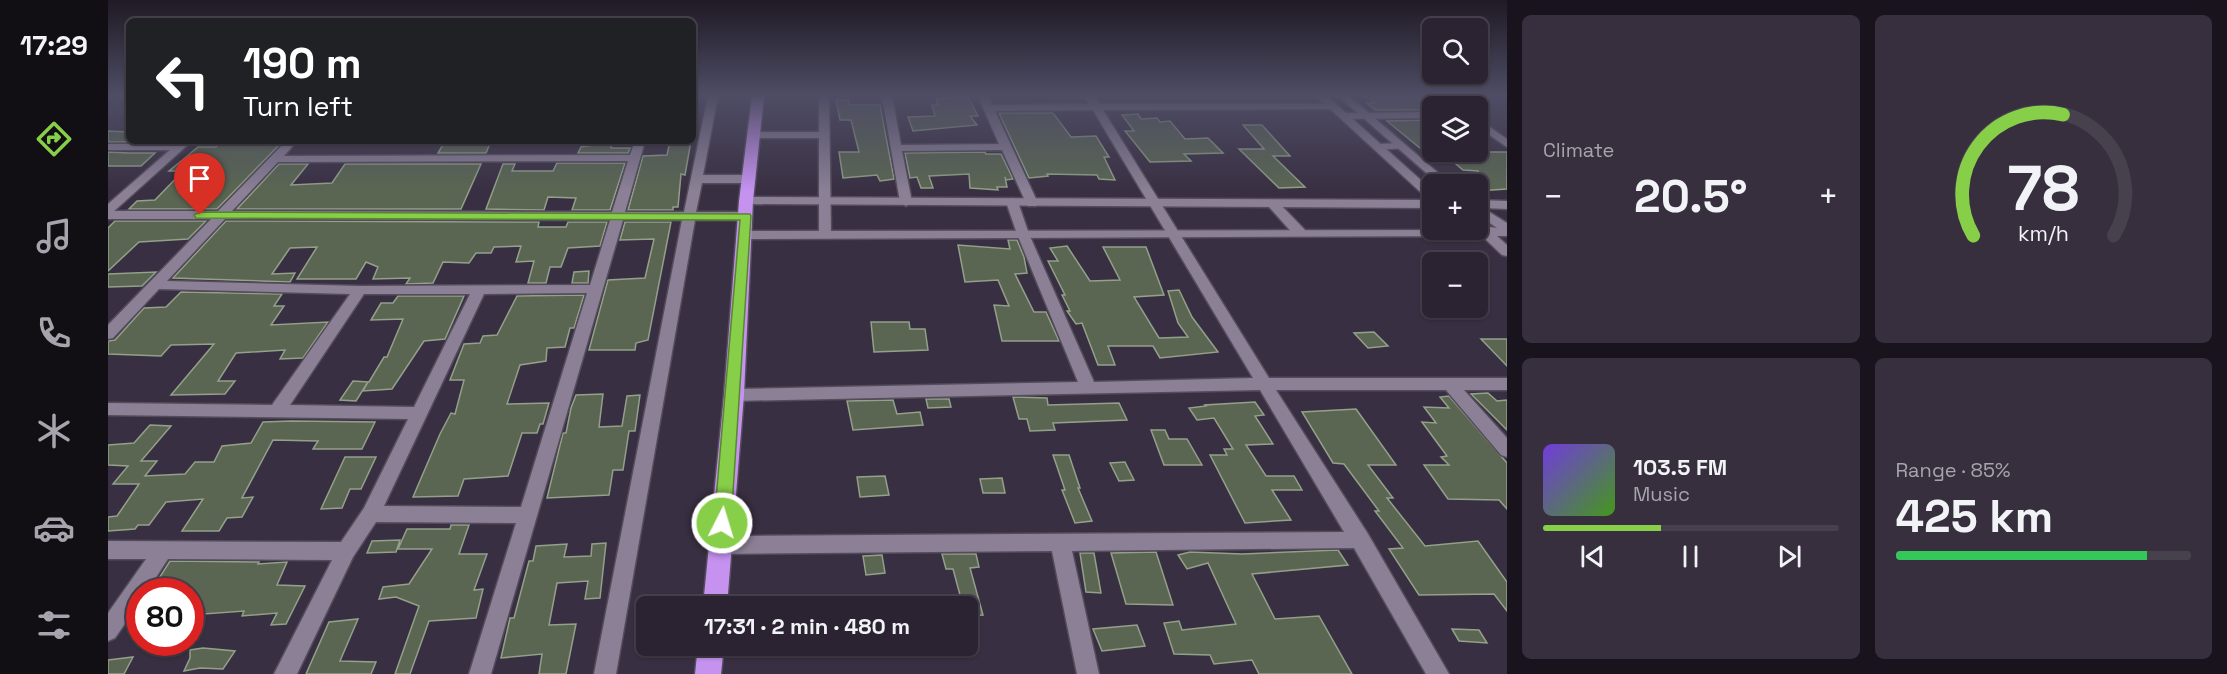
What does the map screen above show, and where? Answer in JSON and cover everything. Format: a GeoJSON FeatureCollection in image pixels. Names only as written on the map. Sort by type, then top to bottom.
{"type":"FeatureCollection","features":[{"type":"Feature","properties":{"kind":"highway"},"geometry":{"type":"LineString","coordinates":[[716,596],[734,395],[745,217],[754,127]]}},
{"type":"Feature","properties":{"kind":"highway"},"geometry":{"type":"LineString","coordinates":[[708,674],[710,656]]}},
{"type":"Feature","properties":{"kind":"street"},"geometry":{"type":"LineString","coordinates":[[605,674],[688,216],[707,127]]}},
{"type":"Feature","properties":{"kind":"street"},"geometry":{"type":"LineString","coordinates":[[824,127],[825,234]]}},
{"type":"Feature","properties":{"kind":"street"},"geometry":{"type":"LineString","coordinates":[[892,127],[906,202]]}},
{"type":"Feature","properties":{"kind":"street"},"geometry":{"type":"LineString","coordinates":[[997,127],[1032,202]]}},
{"type":"Feature","properties":{"kind":"street"},"geometry":{"type":"LineString","coordinates":[[1107,127],[1151,203],[1361,540],[1438,674]]}},
{"type":"Feature","properties":{"kind":"street"},"geometry":{"type":"LineString","coordinates":[[1357,127],[1422,187]]}},
{"type":"Feature","properties":{"kind":"street"},"geometry":{"type":"LineString","coordinates":[[1378,127],[1433,174]]}},
{"type":"Feature","properties":{"kind":"street"},"geometry":{"type":"LineString","coordinates":[[1488,129],[1507,144]]}},
{"type":"Feature","properties":{"kind":"street"},"geometry":{"type":"LineString","coordinates":[[753,135],[824,135]]}},
{"type":"Feature","properties":{"kind":"street"},"geometry":{"type":"LineString","coordinates":[[108,147],[184,144]]}},
{"type":"Feature","properties":{"kind":"street"},"geometry":{"type":"LineString","coordinates":[[108,210],[184,144]]}},
{"type":"Feature","properties":{"kind":"street"},"geometry":{"type":"LineString","coordinates":[[108,334],[289,144]]}},
{"type":"Feature","properties":{"kind":"street"},"geometry":{"type":"LineString","coordinates":[[480,674],[639,144]]}},
{"type":"Feature","properties":{"kind":"street"},"geometry":{"type":"LineString","coordinates":[[1378,147],[1400,146]]}},
{"type":"Feature","properties":{"kind":"street"},"geometry":{"type":"LineString","coordinates":[[896,148],[1006,147]]}},
{"type":"Feature","properties":{"kind":"street"},"geometry":{"type":"LineString","coordinates":[[276,159],[635,158]]}},
{"type":"Feature","properties":{"kind":"street"},"geometry":{"type":"LineString","coordinates":[[696,179],[749,179]]}},
{"type":"Feature","properties":{"kind":"street"},"geometry":{"type":"LineString","coordinates":[[745,217],[825,202],[1422,204]]}},
{"type":"Feature","properties":{"kind":"street"},"geometry":{"type":"LineString","coordinates":[[1012,202],[1023,234],[1088,387]]}},
{"type":"Feature","properties":{"kind":"street"},"geometry":{"type":"LineString","coordinates":[[1273,204],[1299,233]]}},
{"type":"Feature","properties":{"kind":"street"},"geometry":{"type":"LineString","coordinates":[[1488,204],[1507,205]]}},
{"type":"Feature","properties":{"kind":"street"},"geometry":{"type":"LineString","coordinates":[[108,215],[745,217],[825,234],[1422,231]]}},
{"type":"Feature","properties":{"kind":"street"},"geometry":{"type":"LineString","coordinates":[[1488,217],[1507,231]]}},
{"type":"Feature","properties":{"kind":"street"},"geometry":{"type":"LineString","coordinates":[[1488,230],[1507,231]]}},
{"type":"Feature","properties":{"kind":"street"},"geometry":{"type":"LineString","coordinates":[[1488,236],[1507,252]]}},
{"type":"Feature","properties":{"kind":"street"},"geometry":{"type":"LineString","coordinates":[[157,285],[360,290],[597,289]]}},
{"type":"Feature","properties":{"kind":"street"},"geometry":{"type":"LineString","coordinates":[[277,411],[360,290]]}},
{"type":"Feature","properties":{"kind":"street"},"geometry":{"type":"LineString","coordinates":[[285,674],[346,551],[371,514],[479,290]]}},
{"type":"Feature","properties":{"kind":"street"},"geometry":{"type":"LineString","coordinates":[[734,395],[1263,384],[1507,384]]}},
{"type":"Feature","properties":{"kind":"street"},"geometry":{"type":"LineString","coordinates":[[1450,384],[1507,450]]}},
{"type":"Feature","properties":{"kind":"street"},"geometry":{"type":"LineString","coordinates":[[108,409],[419,413]]}},
{"type":"Feature","properties":{"kind":"street"},"geometry":{"type":"LineString","coordinates":[[371,514],[528,515]]}},
{"type":"Feature","properties":{"kind":"street"},"geometry":{"type":"LineString","coordinates":[[720,545],[1361,540]]}},
{"type":"Feature","properties":{"kind":"street"},"geometry":{"type":"LineString","coordinates":[[1060,542],[1088,674]]}},
{"type":"Feature","properties":{"kind":"street"},"geometry":{"type":"LineString","coordinates":[[108,550],[346,551]]}},
{"type":"Feature","properties":{"kind":"street"},"geometry":{"type":"LineString","coordinates":[[108,631],[163,550]]}},
{"type":"Feature","properties":{"kind":"building"},"geometry":{"type":"Polygon","coordinates":[[[853,127],[884,127],[894,179],[880,181],[877,175],[843,178],[839,152],[859,152],[853,127]]]}},
{"type":"Feature","properties":{"kind":"building"},"geometry":{"type":"Polygon","coordinates":[[[912,127],[951,127],[913,131],[912,127]]]}},
{"type":"Feature","properties":{"kind":"building"},"geometry":{"type":"Polygon","coordinates":[[[1006,127],[1064,127],[1071,137],[1096,136],[1109,157],[1104,157],[1115,180],[1099,179],[1097,175],[1047,174],[1048,176],[1029,178],[1006,127]]]}},
{"type":"Feature","properties":{"kind":"building"},"geometry":{"type":"Polygon","coordinates":[[[1131,127],[1175,127],[1185,139],[1208,138],[1223,153],[1184,154],[1191,161],[1150,162],[1125,131],[1134,131],[1131,127]]]}},
{"type":"Feature","properties":{"kind":"building"},"geometry":{"type":"Polygon","coordinates":[[[1245,127],[1264,127],[1290,156],[1273,156],[1305,187],[1279,188],[1239,149],[1264,149],[1245,127]]]}},
{"type":"Feature","properties":{"kind":"building"},"geometry":{"type":"Polygon","coordinates":[[[1395,127],[1422,127],[1422,150],[1395,127]]]}},
{"type":"Feature","properties":{"kind":"building"},"geometry":{"type":"Polygon","coordinates":[[[108,131],[126,132],[126,142],[108,142],[108,131]]]}},
{"type":"Feature","properties":{"kind":"building"},"geometry":{"type":"Polygon","coordinates":[[[219,144],[280,144],[217,209],[129,209],[137,201],[155,200],[183,171],[169,171],[198,147],[216,147],[219,144]]]}},
{"type":"Feature","properties":{"kind":"building"},"geometry":{"type":"Polygon","coordinates":[[[443,144],[490,144],[486,153],[438,153],[443,144]]]}},
{"type":"Feature","properties":{"kind":"building"},"geometry":{"type":"Polygon","coordinates":[[[612,144],[611,148],[630,148],[628,153],[578,153],[581,147],[612,144]]]}},
{"type":"Feature","properties":{"kind":"building"},"geometry":{"type":"Polygon","coordinates":[[[669,144],[690,144],[685,175],[681,174],[678,207],[673,207],[673,210],[628,210],[643,156],[667,155],[669,144]]]}},
{"type":"Feature","properties":{"kind":"building"},"geometry":{"type":"Polygon","coordinates":[[[108,152],[155,153],[141,166],[108,166],[108,152]]]}},
{"type":"Feature","properties":{"kind":"building"},"geometry":{"type":"Polygon","coordinates":[[[985,152],[986,154],[1001,154],[1013,179],[1006,180],[1005,177],[1007,187],[997,187],[998,190],[970,188],[969,174],[929,176],[933,188],[921,188],[917,177],[910,178],[905,153],[985,152]]]}},
{"type":"Feature","properties":{"kind":"building"},"geometry":{"type":"Polygon","coordinates":[[[1488,152],[1507,152],[1507,189],[1488,190],[1488,174],[1463,170],[1454,162],[1488,162],[1488,152]]]}},
{"type":"Feature","properties":{"kind":"building"},"geometry":{"type":"Polygon","coordinates":[[[557,163],[625,163],[610,210],[572,210],[576,198],[548,197],[544,210],[486,209],[503,164],[515,164],[512,171],[553,171],[557,163]]]}},
{"type":"Feature","properties":{"kind":"building"},"geometry":{"type":"Polygon","coordinates":[[[279,164],[308,164],[291,185],[332,183],[345,164],[481,164],[461,209],[237,209],[279,164]]]}},
{"type":"Feature","properties":{"kind":"building"},"geometry":{"type":"Polygon","coordinates":[[[115,221],[206,221],[188,239],[139,242],[108,271],[108,228],[115,221]]]}},
{"type":"Feature","properties":{"kind":"building"},"geometry":{"type":"Polygon","coordinates":[[[226,221],[539,222],[538,227],[566,227],[568,222],[607,222],[600,246],[568,248],[561,267],[550,267],[546,283],[528,283],[534,261],[516,262],[521,246],[494,247],[491,253],[476,253],[469,263],[443,262],[433,283],[406,284],[410,278],[373,279],[378,267],[366,262],[356,279],[297,279],[317,247],[290,248],[272,274],[295,273],[290,282],[173,278],[226,221]]]}},
{"type":"Feature","properties":{"kind":"building"},"geometry":{"type":"Polygon","coordinates":[[[625,222],[671,222],[648,340],[636,343],[635,350],[589,350],[608,280],[645,278],[654,239],[620,240],[625,222]]]}},
{"type":"Feature","properties":{"kind":"building"},"geometry":{"type":"Polygon","coordinates":[[[1008,240],[1017,240],[1024,257],[1027,273],[1015,274],[1034,312],[1046,312],[1059,341],[1002,341],[994,305],[1009,306],[998,280],[965,282],[958,245],[1010,249],[1008,240]]]}},
{"type":"Feature","properties":{"kind":"building"},"geometry":{"type":"Polygon","coordinates":[[[1067,246],[1090,281],[1120,280],[1103,247],[1146,247],[1164,295],[1134,297],[1159,338],[1188,337],[1178,323],[1168,291],[1179,290],[1192,317],[1218,352],[1160,358],[1153,346],[1108,346],[1115,365],[1098,365],[1082,323],[1076,324],[1067,311],[1070,311],[1062,295],[1065,295],[1048,261],[1058,261],[1050,248],[1067,246]]]}},
{"type":"Feature","properties":{"kind":"building"},"geometry":{"type":"Polygon","coordinates":[[[589,271],[588,283],[572,283],[574,272],[589,271]]]}},
{"type":"Feature","properties":{"kind":"building"},"geometry":{"type":"Polygon","coordinates":[[[156,272],[142,286],[108,287],[108,274],[156,272]]]}},
{"type":"Feature","properties":{"kind":"building"},"geometry":{"type":"Polygon","coordinates":[[[181,292],[282,294],[274,306],[284,306],[271,325],[328,322],[303,358],[280,359],[285,350],[236,353],[218,381],[235,381],[225,394],[171,395],[214,344],[171,345],[161,356],[108,354],[108,341],[115,340],[144,308],[166,307],[181,292]]]}},
{"type":"Feature","properties":{"kind":"building"},"geometry":{"type":"Polygon","coordinates":[[[584,295],[574,328],[570,328],[565,347],[547,348],[546,361],[520,365],[507,404],[549,403],[543,424],[540,424],[537,433],[522,433],[508,476],[464,479],[458,496],[413,497],[440,434],[451,413],[455,414],[464,380],[450,380],[464,344],[480,343],[483,336],[497,335],[517,296],[584,295]]]}},
{"type":"Feature","properties":{"kind":"building"},"geometry":{"type":"Polygon","coordinates":[[[398,296],[464,296],[445,339],[424,341],[392,389],[363,391],[368,382],[356,401],[340,400],[353,381],[369,382],[384,357],[387,357],[403,319],[371,320],[381,303],[393,303],[398,296]]]}},
{"type":"Feature","properties":{"kind":"building"},"geometry":{"type":"Polygon","coordinates":[[[871,322],[909,322],[910,329],[925,329],[928,350],[874,352],[871,322]]]}},
{"type":"Feature","properties":{"kind":"building"},"geometry":{"type":"Polygon","coordinates":[[[1374,332],[1388,346],[1368,348],[1354,333],[1374,332]]]}},
{"type":"Feature","properties":{"kind":"building"},"geometry":{"type":"Polygon","coordinates":[[[1481,339],[1507,339],[1507,366],[1481,339]]]}},
{"type":"Feature","properties":{"kind":"building"},"geometry":{"type":"Polygon","coordinates":[[[1488,393],[1497,401],[1507,400],[1507,430],[1471,394],[1488,393]]]}},
{"type":"Feature","properties":{"kind":"building"},"geometry":{"type":"Polygon","coordinates":[[[603,394],[599,427],[622,426],[627,396],[640,395],[635,431],[629,431],[623,470],[613,470],[609,495],[547,498],[563,433],[566,433],[576,395],[603,394]]]}},
{"type":"Feature","properties":{"kind":"building"},"geometry":{"type":"Polygon","coordinates":[[[1449,396],[1507,463],[1507,509],[1499,500],[1448,499],[1424,465],[1449,465],[1441,457],[1447,456],[1422,422],[1436,423],[1424,407],[1449,408],[1440,397],[1449,396]]]}},
{"type":"Feature","properties":{"kind":"building"},"geometry":{"type":"Polygon","coordinates":[[[1013,397],[1047,398],[1048,405],[1119,403],[1127,420],[1053,423],[1055,430],[1030,431],[1027,419],[1019,419],[1013,397]]]}},
{"type":"Feature","properties":{"kind":"building"},"geometry":{"type":"Polygon","coordinates":[[[926,399],[949,399],[951,407],[928,408],[926,399]]]}},
{"type":"Feature","properties":{"kind":"building"},"geometry":{"type":"Polygon","coordinates":[[[893,400],[897,414],[920,412],[923,425],[853,430],[847,401],[893,400]]]}},
{"type":"Feature","properties":{"kind":"building"},"geometry":{"type":"Polygon","coordinates":[[[1255,402],[1264,415],[1255,416],[1273,444],[1246,445],[1266,476],[1294,476],[1302,490],[1272,490],[1291,520],[1245,523],[1210,455],[1227,455],[1224,449],[1233,449],[1214,418],[1197,420],[1189,408],[1255,402]]]}},
{"type":"Feature","properties":{"kind":"building"},"geometry":{"type":"Polygon","coordinates":[[[1356,409],[1396,465],[1368,465],[1393,498],[1387,498],[1425,546],[1478,541],[1507,582],[1507,611],[1494,594],[1419,595],[1389,549],[1403,548],[1344,464],[1333,463],[1302,412],[1356,409]]]}},
{"type":"Feature","properties":{"kind":"building"},"geometry":{"type":"Polygon","coordinates":[[[263,422],[375,422],[362,449],[313,449],[318,441],[273,440],[242,498],[253,497],[242,517],[227,518],[219,531],[182,531],[203,499],[166,502],[149,525],[138,525],[135,529],[108,531],[108,517],[117,516],[139,484],[113,484],[128,466],[108,465],[108,445],[134,443],[150,425],[171,426],[141,461],[157,461],[145,476],[185,474],[195,462],[214,462],[222,446],[251,443],[263,422]]]}},
{"type":"Feature","properties":{"kind":"building"},"geometry":{"type":"Polygon","coordinates":[[[1151,430],[1165,430],[1169,439],[1187,439],[1202,465],[1164,465],[1151,430]]]}},
{"type":"Feature","properties":{"kind":"building"},"geometry":{"type":"Polygon","coordinates":[[[1053,455],[1069,455],[1080,488],[1078,488],[1092,521],[1075,523],[1062,490],[1065,490],[1053,455]]]}},
{"type":"Feature","properties":{"kind":"building"},"geometry":{"type":"Polygon","coordinates":[[[345,457],[376,457],[361,489],[350,489],[342,508],[321,509],[345,457]]]}},
{"type":"Feature","properties":{"kind":"building"},"geometry":{"type":"Polygon","coordinates":[[[1125,462],[1134,480],[1119,481],[1110,463],[1125,462]]]}},
{"type":"Feature","properties":{"kind":"building"},"geometry":{"type":"Polygon","coordinates":[[[885,476],[889,495],[860,497],[857,477],[885,476]]]}},
{"type":"Feature","properties":{"kind":"building"},"geometry":{"type":"Polygon","coordinates":[[[1002,478],[1005,493],[983,493],[980,479],[1002,478]]]}},
{"type":"Feature","properties":{"kind":"building"},"geometry":{"type":"Polygon","coordinates":[[[451,525],[469,525],[459,554],[487,554],[474,590],[483,589],[476,618],[429,621],[410,674],[395,674],[419,606],[396,597],[379,599],[383,587],[409,584],[432,549],[398,549],[407,529],[450,529],[451,525]]]}},
{"type":"Feature","properties":{"kind":"building"},"geometry":{"type":"Polygon","coordinates":[[[400,540],[396,552],[367,553],[372,541],[400,540]]]}},
{"type":"Feature","properties":{"kind":"building"},"geometry":{"type":"Polygon","coordinates":[[[606,543],[600,598],[585,599],[588,581],[557,583],[549,625],[576,624],[566,674],[539,674],[542,654],[501,658],[510,618],[514,618],[529,561],[533,561],[536,546],[567,544],[564,557],[591,556],[592,544],[606,543]]]}},
{"type":"Feature","properties":{"kind":"building"},"geometry":{"type":"Polygon","coordinates":[[[1338,550],[1348,565],[1252,574],[1275,619],[1319,616],[1352,674],[1259,674],[1252,660],[1214,664],[1210,655],[1174,654],[1164,623],[1179,621],[1182,630],[1236,624],[1208,563],[1187,569],[1178,555],[1190,552],[1242,554],[1338,550]]]}},
{"type":"Feature","properties":{"kind":"building"},"geometry":{"type":"Polygon","coordinates":[[[1156,552],[1173,605],[1126,604],[1111,553],[1156,552]]]}},
{"type":"Feature","properties":{"kind":"building"},"geometry":{"type":"Polygon","coordinates":[[[1080,553],[1094,553],[1101,593],[1086,592],[1080,553]]]}},
{"type":"Feature","properties":{"kind":"building"},"geometry":{"type":"Polygon","coordinates":[[[942,554],[976,554],[979,567],[970,568],[978,596],[960,596],[953,569],[946,569],[942,554]]]}},
{"type":"Feature","properties":{"kind":"building"},"geometry":{"type":"Polygon","coordinates":[[[882,555],[885,573],[866,575],[863,556],[882,555]]]}},
{"type":"Feature","properties":{"kind":"building"},"geometry":{"type":"Polygon","coordinates":[[[170,561],[259,562],[258,564],[287,562],[277,585],[305,586],[286,624],[271,625],[277,613],[242,616],[244,611],[204,614],[204,578],[159,578],[170,561]]]}},
{"type":"Feature","properties":{"kind":"building"},"geometry":{"type":"Polygon","coordinates":[[[978,597],[983,615],[978,615],[978,597]]]}},
{"type":"Feature","properties":{"kind":"building"},"geometry":{"type":"Polygon","coordinates":[[[358,619],[340,661],[376,662],[371,674],[306,674],[329,622],[358,619]]]}},
{"type":"Feature","properties":{"kind":"building"},"geometry":{"type":"Polygon","coordinates":[[[1137,625],[1145,646],[1102,651],[1093,629],[1137,625]]]}},
{"type":"Feature","properties":{"kind":"building"},"geometry":{"type":"Polygon","coordinates":[[[1452,629],[1479,630],[1487,643],[1459,641],[1452,629]]]}},
{"type":"Feature","properties":{"kind":"building"},"geometry":{"type":"Polygon","coordinates":[[[204,648],[235,651],[223,669],[200,668],[184,671],[190,656],[204,656],[204,648]]]}},
{"type":"Feature","properties":{"kind":"building"},"geometry":{"type":"Polygon","coordinates":[[[133,657],[124,674],[108,674],[108,660],[133,657]]]}},
{"type":"Feature","properties":{"kind":"route"},"geometry":{"type":"LineString","coordinates":[[200,215],[746,216],[734,395],[722,523]]}}]}
